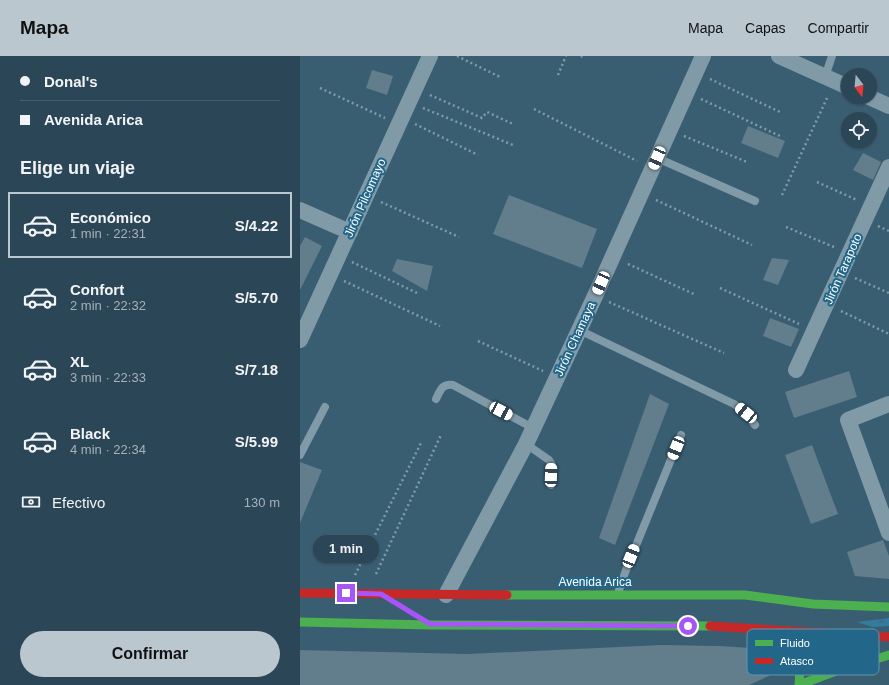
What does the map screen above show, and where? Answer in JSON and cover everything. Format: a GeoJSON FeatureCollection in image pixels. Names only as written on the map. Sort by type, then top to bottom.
{"type":"FeatureCollection","features":[{"type":"Feature","properties":{"kind":"main road","name":"Avenida Arica"},"geometry":{"type":"LineString","coordinates":[[300,593],[446,595],[746,595],[813,604],[889,606]]}},
{"type":"Feature","properties":{"kind":"main road"},"geometry":{"type":"LineString","coordinates":[[381,594],[393,602]]}},
{"type":"Feature","properties":{"kind":"main road"},"geometry":{"type":"LineString","coordinates":[[785,610],[813,604]]}},
{"type":"Feature","properties":{"kind":"main road"},"geometry":{"type":"LineString","coordinates":[[418,617],[430,624]]}},
{"type":"Feature","properties":{"kind":"main road"},"geometry":{"type":"LineString","coordinates":[[718,626],[749,618]]}},
{"type":"Feature","properties":{"kind":"main road"},"geometry":{"type":"LineString","coordinates":[[300,622],[718,626],[770,629]]}},
{"type":"Feature","properties":{"kind":"main road"},"geometry":{"type":"LineString","coordinates":[[879,636],[889,637]]}},
{"type":"Feature","properties":{"kind":"main road"},"geometry":{"type":"LineString","coordinates":[[879,658],[889,655]]}},
{"type":"Feature","properties":{"kind":"main road"},"geometry":{"type":"LineString","coordinates":[[800,675],[799,685],[825,675]]}},
{"type":"Feature","properties":{"kind":"street","name":"Jirón Pilcomayo"},"geometry":{"type":"LineString","coordinates":[[300,340],[430,56]]}},
{"type":"Feature","properties":{"kind":"street","name":"Jirón Chamaya"},"geometry":{"type":"LineString","coordinates":[[446,595],[526,444],[613,258],[703,56]]}},
{"type":"Feature","properties":{"kind":"street"},"geometry":{"type":"LineString","coordinates":[[779,56],[836,82]]}},
{"type":"Feature","properties":{"kind":"street"},"geometry":{"type":"LineString","coordinates":[[877,101],[889,106]]}},
{"type":"Feature","properties":{"kind":"street","name":"Jirón Tarapoto"},"geometry":{"type":"LineString","coordinates":[[796,370],[889,168]]}},
{"type":"Feature","properties":{"kind":"street"},"geometry":{"type":"LineString","coordinates":[[300,210],[350,232]]}},
{"type":"Feature","properties":{"kind":"street"},"geometry":{"type":"LineString","coordinates":[[889,404],[848,420],[889,533]]}},
{"type":"Feature","properties":{"kind":"lane"},"geometry":{"type":"LineString","coordinates":[[832,56],[836,82]]}},
{"type":"Feature","properties":{"kind":"lane"},"geometry":{"type":"LineString","coordinates":[[655,163],[755,201]]}},
{"type":"Feature","properties":{"kind":"lane"},"geometry":{"type":"LineString","coordinates":[[579,330],[734,404],[746,413],[754,425]]}},
{"type":"Feature","properties":{"kind":"lane"},"geometry":{"type":"LineString","coordinates":[[436,399],[442,387],[447,384],[533,428]]}},
{"type":"Feature","properties":{"kind":"lane"},"geometry":{"type":"LineString","coordinates":[[300,455],[325,407]]}},
{"type":"Feature","properties":{"kind":"lane"},"geometry":{"type":"LineString","coordinates":[[618,594],[626,570],[681,435]]}},
{"type":"Feature","properties":{"kind":"lane"},"geometry":{"type":"LineString","coordinates":[[526,444],[549,460],[552,465],[551,485]]}},
{"type":"Feature","properties":{"kind":"path"},"geometry":{"type":"LineString","coordinates":[[457,56],[500,77]]}},
{"type":"Feature","properties":{"kind":"path"},"geometry":{"type":"LineString","coordinates":[[558,75],[566,56]]}},
{"type":"Feature","properties":{"kind":"path"},"geometry":{"type":"LineString","coordinates":[[696,72],[780,112]]}},
{"type":"Feature","properties":{"kind":"path"},"geometry":{"type":"LineString","coordinates":[[782,195],[836,82]]}},
{"type":"Feature","properties":{"kind":"path"},"geometry":{"type":"LineString","coordinates":[[320,88],[478,155]]}},
{"type":"Feature","properties":{"kind":"path"},"geometry":{"type":"LineString","coordinates":[[686,93],[782,136]]}},
{"type":"Feature","properties":{"kind":"path"},"geometry":{"type":"LineString","coordinates":[[412,95],[482,118],[487,112],[513,124]]}},
{"type":"Feature","properties":{"kind":"path"},"geometry":{"type":"LineString","coordinates":[[412,95],[513,145]]}},
{"type":"Feature","properties":{"kind":"path"},"geometry":{"type":"LineString","coordinates":[[534,109],[655,163]]}},
{"type":"Feature","properties":{"kind":"path"},"geometry":{"type":"LineString","coordinates":[[670,130],[747,162]]}},
{"type":"Feature","properties":{"kind":"path"},"geometry":{"type":"LineString","coordinates":[[817,182],[871,207]]}},
{"type":"Feature","properties":{"kind":"path"},"geometry":{"type":"LineString","coordinates":[[641,194],[752,244]]}},
{"type":"Feature","properties":{"kind":"path"},"geometry":{"type":"LineString","coordinates":[[367,196],[459,237]]}},
{"type":"Feature","properties":{"kind":"path"},"geometry":{"type":"LineString","coordinates":[[786,228],[850,254]]}},
{"type":"Feature","properties":{"kind":"path"},"geometry":{"type":"LineString","coordinates":[[339,256],[417,294]]}},
{"type":"Feature","properties":{"kind":"path"},"geometry":{"type":"LineString","coordinates":[[613,258],[696,295]]}},
{"type":"Feature","properties":{"kind":"path"},"geometry":{"type":"LineString","coordinates":[[842,272],[889,293]]}},
{"type":"Feature","properties":{"kind":"path"},"geometry":{"type":"LineString","coordinates":[[331,275],[440,326]]}},
{"type":"Feature","properties":{"kind":"path"},"geometry":{"type":"LineString","coordinates":[[720,288],[814,331]]}},
{"type":"Feature","properties":{"kind":"path"},"geometry":{"type":"LineString","coordinates":[[595,296],[724,353]]}},
{"type":"Feature","properties":{"kind":"path"},"geometry":{"type":"LineString","coordinates":[[826,304],[889,334]]}},
{"type":"Feature","properties":{"kind":"path"},"geometry":{"type":"LineString","coordinates":[[478,341],[556,378]]}},
{"type":"Feature","properties":{"kind":"path"},"geometry":{"type":"LineString","coordinates":[[367,594],[441,435]]}},
{"type":"Feature","properties":{"kind":"path"},"geometry":{"type":"LineString","coordinates":[[346,593],[421,443]]}},
{"type":"Feature","properties":{"kind":"green space"},"geometry":{"type":"Polygon","coordinates":[[[889,618],[889,626],[873,627],[856,622],[889,618]]]}},
{"type":"Feature","properties":{"kind":"building"},"geometry":{"type":"Polygon","coordinates":[[[372,70],[393,76],[387,95],[366,88],[372,70]]]}},
{"type":"Feature","properties":{"kind":"building"},"geometry":{"type":"Polygon","coordinates":[[[748,126],[785,141],[778,158],[741,143],[748,126]]]}},
{"type":"Feature","properties":{"kind":"building"},"geometry":{"type":"Polygon","coordinates":[[[863,153],[881,162],[873,180],[853,170],[863,153]]]}},
{"type":"Feature","properties":{"kind":"building"},"geometry":{"type":"Polygon","coordinates":[[[509,195],[597,229],[582,268],[493,234],[509,195]]]}},
{"type":"Feature","properties":{"kind":"building"},"geometry":{"type":"Polygon","coordinates":[[[305,237],[322,246],[300,290],[300,246],[305,237]]]}},
{"type":"Feature","properties":{"kind":"building"},"geometry":{"type":"Polygon","coordinates":[[[772,258],[789,260],[778,285],[763,280],[772,258]]]}},
{"type":"Feature","properties":{"kind":"building"},"geometry":{"type":"Polygon","coordinates":[[[397,259],[433,266],[427,291],[392,271],[397,259]]]}},
{"type":"Feature","properties":{"kind":"building"},"geometry":{"type":"Polygon","coordinates":[[[770,318],[799,329],[791,347],[763,336],[770,318]]]}},
{"type":"Feature","properties":{"kind":"building"},"geometry":{"type":"Polygon","coordinates":[[[849,371],[857,397],[794,418],[785,392],[849,371]]]}},
{"type":"Feature","properties":{"kind":"building"},"geometry":{"type":"Polygon","coordinates":[[[650,394],[669,404],[615,545],[599,538],[650,394]]]}},
{"type":"Feature","properties":{"kind":"building"},"geometry":{"type":"Polygon","coordinates":[[[812,445],[838,514],[811,524],[785,455],[812,445]]]}},
{"type":"Feature","properties":{"kind":"building"},"geometry":{"type":"Polygon","coordinates":[[[300,462],[322,470],[300,523],[300,462]]]}},
{"type":"Feature","properties":{"kind":"building"},"geometry":{"type":"Polygon","coordinates":[[[883,540],[889,556],[889,579],[855,576],[847,552],[883,540]]]}},
{"type":"Feature","properties":{"kind":"building"},"geometry":{"type":"Polygon","coordinates":[[[661,645],[747,648],[747,675],[771,675],[749,685],[300,685],[300,650],[468,654],[661,645]]]}},
{"type":"Feature","properties":{"kind":"traffic: fast"},"geometry":{"type":"LineString","coordinates":[[507,595],[745,595],[813,604],[889,607]]}},
{"type":"Feature","properties":{"kind":"traffic: fast"},"geometry":{"type":"LineString","coordinates":[[300,622],[430,625],[710,626]]}},
{"type":"Feature","properties":{"kind":"traffic: fast"},"geometry":{"type":"LineString","coordinates":[[879,658],[889,655]]}},
{"type":"Feature","properties":{"kind":"traffic: fast"},"geometry":{"type":"LineString","coordinates":[[799,685],[800,675]]}},
{"type":"Feature","properties":{"kind":"traffic: fast"},"geometry":{"type":"LineString","coordinates":[[799,685],[825,675]]}},
{"type":"Feature","properties":{"kind":"traffic: jam"},"geometry":{"type":"LineString","coordinates":[[300,593],[507,595]]}},
{"type":"Feature","properties":{"kind":"traffic: jam"},"geometry":{"type":"LineString","coordinates":[[710,626],[759,629]]}},
{"type":"Feature","properties":{"kind":"traffic: jam"},"geometry":{"type":"LineString","coordinates":[[879,636],[889,637]]}},
{"type":"Feature","properties":{"kind":"route"},"geometry":{"type":"LineString","coordinates":[[346,593],[381,594],[430,624],[688,626]]}}]}
